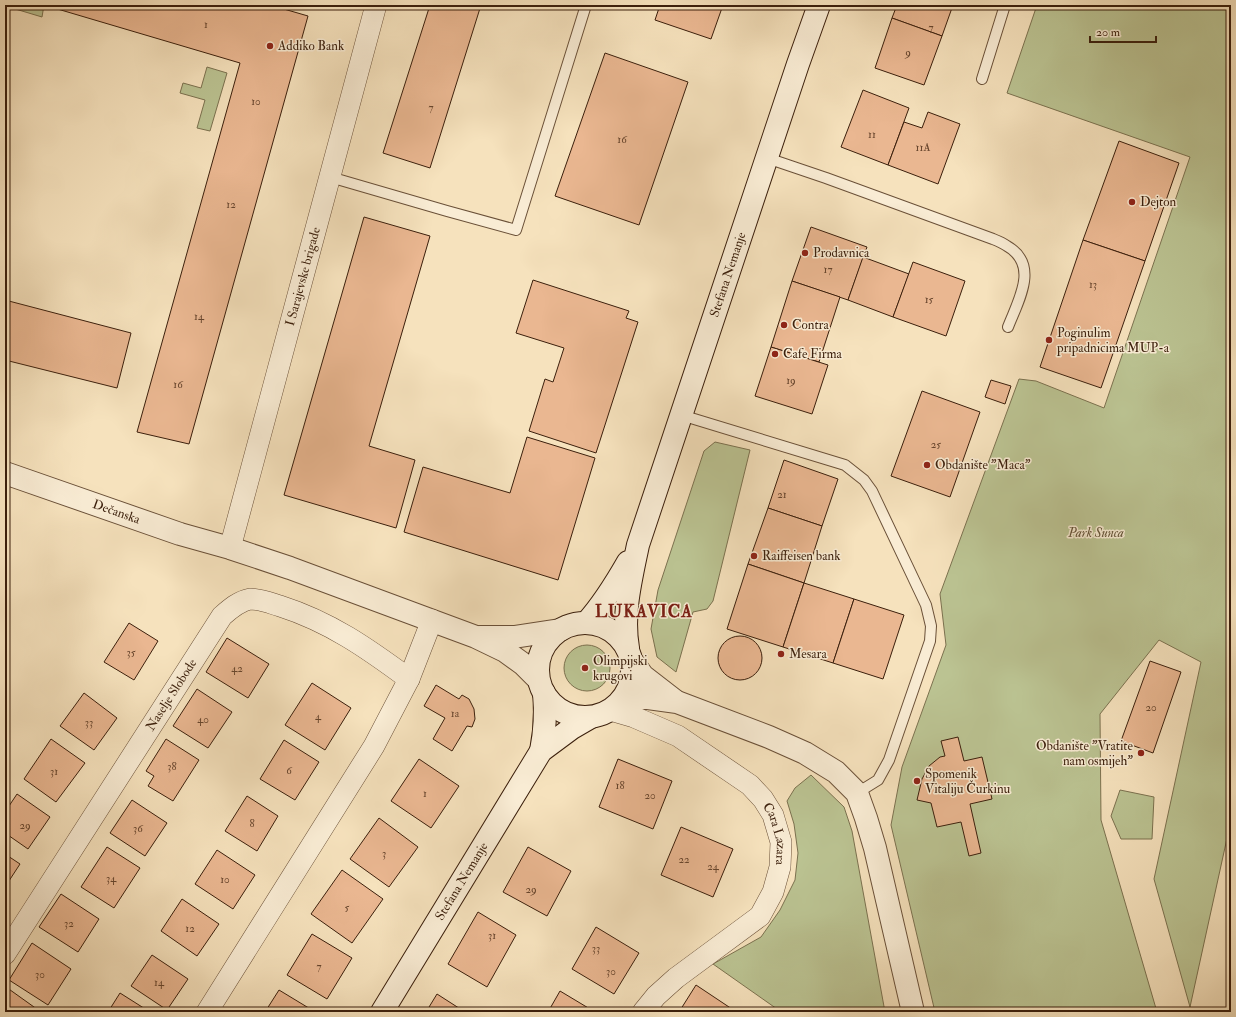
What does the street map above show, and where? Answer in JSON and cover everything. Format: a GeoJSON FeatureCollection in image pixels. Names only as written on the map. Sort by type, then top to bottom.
{"type":"FeatureCollection","features":[{"type":"Feature","properties":{"kind":"main road","name":"Stefana Nemanje"},"geometry":{"type":"LineString","coordinates":[[630,655],[625,632],[626,616],[629,589],[638,545],[819,5]]}},
{"type":"Feature","properties":{"kind":"main road","name":"Dečanska"},"geometry":{"type":"LineString","coordinates":[[5,473],[180,534],[230,548],[290,568],[476,637],[505,651],[524,664],[541,686]]}},
{"type":"Feature","properties":{"kind":"main road","name":"Stefana Nemanje"},"geometry":{"type":"LineString","coordinates":[[587,622],[615,586],[638,545]]}},
{"type":"Feature","properties":{"kind":"main road"},"geometry":{"type":"LineString","coordinates":[[677,702],[643,676],[621,638],[600,624],[587,622],[573,624],[560,630],[549,639],[542,651],[538,665],[541,686],[552,704],[564,712],[577,717],[607,710],[635,698],[648,698],[677,702],[805,753],[836,772],[857,793],[866,818],[875,848],[913,1012]]}},
{"type":"Feature","properties":{"kind":"main road"},"geometry":{"type":"LineString","coordinates":[[476,637],[514,637],[560,630]]}},
{"type":"Feature","properties":{"kind":"main road"},"geometry":{"type":"LineString","coordinates":[[607,710],[627,693],[633,672],[630,655]]}},
{"type":"Feature","properties":{"kind":"main road","name":"Stefana Nemanje"},"geometry":{"type":"LineString","coordinates":[[382,1012],[541,751],[545,730],[546,712],[541,686]]}},
{"type":"Feature","properties":{"kind":"main road","name":"Stefana Nemanje"},"geometry":{"type":"LineString","coordinates":[[541,751],[572,728],[607,710]]}},
{"type":"Feature","properties":{"kind":"street","name":"I Sarajevske brigade"},"geometry":{"type":"LineString","coordinates":[[230,548],[376,5]]}},
{"type":"Feature","properties":{"kind":"street","name":"Naselje Slobode"},"geometry":{"type":"LineString","coordinates":[[5,954],[222,616],[239,603],[249,600],[260,600],[304,614],[337,630],[372,651],[409,679]]}},
{"type":"Feature","properties":{"kind":"street"},"geometry":{"type":"LineString","coordinates":[[207,1012],[374,746],[409,679],[432,620]]}},
{"type":"Feature","properties":{"kind":"street","name":"Cara Lazara"},"geometry":{"type":"LineString","coordinates":[[607,710],[634,717],[678,736],[750,785],[763,799],[773,815],[781,842],[780,867],[773,892],[760,916],[676,978],[656,996],[643,1012]]}},
{"type":"Feature","properties":{"kind":"lane"},"geometry":{"type":"LineString","coordinates":[[330,176],[516,230],[586,5]]}},
{"type":"Feature","properties":{"kind":"lane"},"geometry":{"type":"LineString","coordinates":[[982,79],[1006,5]]}},
{"type":"Feature","properties":{"kind":"lane"},"geometry":{"type":"LineString","coordinates":[[767,158],[906,207],[1009,246],[1019,257],[1025,268],[1024,285],[1008,327]]}},
{"type":"Feature","properties":{"kind":"lane"},"geometry":{"type":"LineString","coordinates":[[681,415],[845,466],[864,480],[872,491],[917,585],[926,605],[931,626],[930,641],[889,760],[878,780],[857,793]]}},
{"type":"Feature","properties":{"kind":"green space"},"geometry":{"type":"Polygon","coordinates":[[[13,5],[44,5],[42,17],[12,8],[13,5]]]}},
{"type":"Feature","properties":{"kind":"green space","name":"Park Sunca"},"geometry":{"type":"Polygon","coordinates":[[[1037,5],[1231,5],[1231,820],[1190,1007],[1154,879],[1201,662],[1159,640],[1100,714],[1101,820],[1157,1012],[935,1012],[891,825],[902,767],[946,645],[940,594],[1019,379],[1036,381],[1104,408],[1190,157],[1007,93],[1037,5]]]}},
{"type":"Feature","properties":{"kind":"green space"},"geometry":{"type":"Polygon","coordinates":[[[207,67],[227,73],[210,131],[197,128],[205,100],[180,93],[183,83],[201,88],[207,67]]]}},
{"type":"Feature","properties":{"kind":"green space"},"geometry":{"type":"Polygon","coordinates":[[[715,442],[750,450],[713,601],[707,609],[693,612],[676,672],[657,657],[651,629],[658,590],[704,451],[715,442]]]}},
{"type":"Feature","properties":{"kind":"green space"},"geometry":{"type":"Polygon","coordinates":[[[583,645],[591,645],[600,649],[606,655],[610,668],[606,681],[600,687],[591,691],[583,691],[574,687],[568,681],[564,672],[564,664],[568,655],[574,649],[583,645]]]}},
{"type":"Feature","properties":{"kind":"green space"},"geometry":{"type":"Polygon","coordinates":[[[811,775],[844,807],[852,831],[885,1012],[775,1012],[777,1009],[713,964],[761,937],[780,910],[795,880],[798,853],[794,824],[787,801],[795,788],[811,775]]]}},
{"type":"Feature","properties":{"kind":"green space"},"geometry":{"type":"Polygon","coordinates":[[[1120,790],[1154,797],[1152,839],[1121,839],[1111,816],[1120,790]]]}},
{"type":"Feature","properties":{"kind":"building"},"geometry":{"type":"Polygon","coordinates":[[[44,5],[270,5],[308,16],[189,444],[137,432],[240,63],[44,5]]]}},
{"type":"Feature","properties":{"kind":"building"},"geometry":{"type":"Polygon","coordinates":[[[430,5],[481,5],[430,168],[383,153],[430,5]]]}},
{"type":"Feature","properties":{"kind":"building"},"geometry":{"type":"Polygon","coordinates":[[[660,5],[723,5],[711,39],[655,20],[660,5]]]}},
{"type":"Feature","properties":{"kind":"building"},"geometry":{"type":"Polygon","coordinates":[[[897,5],[953,5],[942,36],[892,18],[897,5]]]}},
{"type":"Feature","properties":{"kind":"building"},"geometry":{"type":"Polygon","coordinates":[[[892,18],[942,36],[924,85],[875,68],[892,18]]]}},
{"type":"Feature","properties":{"kind":"building"},"geometry":{"type":"Polygon","coordinates":[[[605,53],[688,82],[639,225],[555,196],[605,53]]]}},
{"type":"Feature","properties":{"kind":"building"},"geometry":{"type":"Polygon","coordinates":[[[863,90],[909,108],[888,165],[841,147],[863,90]]]}},
{"type":"Feature","properties":{"kind":"building"},"geometry":{"type":"Polygon","coordinates":[[[928,112],[960,124],[938,184],[888,165],[904,122],[922,128],[928,112]]]}},
{"type":"Feature","properties":{"kind":"building","name":"Dejton"},"geometry":{"type":"Polygon","coordinates":[[[1119,141],[1179,163],[1145,261],[1083,240],[1119,141]]]}},
{"type":"Feature","properties":{"kind":"building"},"geometry":{"type":"Polygon","coordinates":[[[364,217],[430,236],[369,446],[415,460],[396,528],[284,495],[364,217]]]}},
{"type":"Feature","properties":{"kind":"building"},"geometry":{"type":"Polygon","coordinates":[[[811,227],[867,247],[848,300],[792,281],[811,227]]]}},
{"type":"Feature","properties":{"kind":"building"},"geometry":{"type":"Polygon","coordinates":[[[1083,240],[1145,261],[1101,388],[1040,367],[1083,240]]]}},
{"type":"Feature","properties":{"kind":"building"},"geometry":{"type":"Polygon","coordinates":[[[863,257],[909,274],[893,317],[848,300],[863,257]]]}},
{"type":"Feature","properties":{"kind":"building"},"geometry":{"type":"Polygon","coordinates":[[[913,262],[965,281],[946,336],[893,317],[913,262]]]}},
{"type":"Feature","properties":{"kind":"building"},"geometry":{"type":"Polygon","coordinates":[[[533,280],[629,311],[626,318],[638,322],[596,453],[529,431],[545,379],[553,382],[564,348],[516,333],[533,280]]]}},
{"type":"Feature","properties":{"kind":"building"},"geometry":{"type":"Polygon","coordinates":[[[792,281],[840,297],[819,362],[771,347],[792,281]]]}},
{"type":"Feature","properties":{"kind":"building"},"geometry":{"type":"Polygon","coordinates":[[[5,300],[131,333],[117,388],[5,360],[5,300]]]}},
{"type":"Feature","properties":{"kind":"building"},"geometry":{"type":"Polygon","coordinates":[[[771,347],[828,365],[812,414],[755,396],[771,347]]]}},
{"type":"Feature","properties":{"kind":"building"},"geometry":{"type":"Polygon","coordinates":[[[991,380],[1011,386],[1005,404],[985,397],[991,380]]]}},
{"type":"Feature","properties":{"kind":"building"},"geometry":{"type":"Polygon","coordinates":[[[922,391],[980,412],[950,497],[891,476],[922,391]]]}},
{"type":"Feature","properties":{"kind":"building"},"geometry":{"type":"Polygon","coordinates":[[[527,437],[595,458],[558,580],[404,532],[423,467],[510,493],[527,437]]]}},
{"type":"Feature","properties":{"kind":"building"},"geometry":{"type":"Polygon","coordinates":[[[784,460],[838,479],[822,526],[768,508],[784,460]]]}},
{"type":"Feature","properties":{"kind":"building"},"geometry":{"type":"Polygon","coordinates":[[[768,508],[822,526],[804,583],[748,564],[768,508]]]}},
{"type":"Feature","properties":{"kind":"building"},"geometry":{"type":"Polygon","coordinates":[[[748,564],[804,583],[783,647],[727,629],[748,564]]]}},
{"type":"Feature","properties":{"kind":"building"},"geometry":{"type":"Polygon","coordinates":[[[804,583],[854,599],[833,663],[783,647],[804,583]]]}},
{"type":"Feature","properties":{"kind":"building"},"geometry":{"type":"Polygon","coordinates":[[[854,599],[904,615],[883,679],[833,663],[854,599]]]}},
{"type":"Feature","properties":{"kind":"building"},"geometry":{"type":"Polygon","coordinates":[[[129,623],[158,641],[134,680],[104,662],[129,623]]]}},
{"type":"Feature","properties":{"kind":"building"},"geometry":{"type":"Polygon","coordinates":[[[736,636],[744,636],[756,642],[762,654],[762,662],[756,674],[744,680],[736,680],[724,674],[718,662],[718,654],[724,642],[736,636]]]}},
{"type":"Feature","properties":{"kind":"building"},"geometry":{"type":"Polygon","coordinates":[[[227,638],[269,664],[248,698],[206,672],[227,638]]]}},
{"type":"Feature","properties":{"kind":"building"},"geometry":{"type":"Polygon","coordinates":[[[1150,661],[1181,672],[1153,753],[1121,741],[1150,661]]]}},
{"type":"Feature","properties":{"kind":"building"},"geometry":{"type":"Polygon","coordinates":[[[312,683],[351,708],[325,750],[285,725],[312,683]]]}},
{"type":"Feature","properties":{"kind":"building"},"geometry":{"type":"Polygon","coordinates":[[[436,685],[459,699],[462,695],[469,699],[474,709],[475,719],[472,727],[467,726],[452,751],[433,739],[445,718],[424,706],[436,685]]]}},
{"type":"Feature","properties":{"kind":"building"},"geometry":{"type":"Polygon","coordinates":[[[197,689],[232,712],[208,748],[173,726],[197,689]]]}},
{"type":"Feature","properties":{"kind":"building"},"geometry":{"type":"Polygon","coordinates":[[[84,693],[117,718],[94,750],[60,726],[84,693]]]}},
{"type":"Feature","properties":{"kind":"building"},"geometry":{"type":"Polygon","coordinates":[[[958,737],[964,761],[982,757],[992,799],[970,804],[981,853],[969,856],[961,822],[937,827],[931,803],[917,800],[922,779],[929,766],[940,757],[945,756],[941,741],[958,737]]]}},
{"type":"Feature","properties":{"kind":"building"},"geometry":{"type":"Polygon","coordinates":[[[51,739],[85,763],[56,802],[24,779],[51,739]]]}},
{"type":"Feature","properties":{"kind":"building"},"geometry":{"type":"Polygon","coordinates":[[[166,739],[199,760],[173,801],[148,786],[154,776],[146,771],[166,739]]]}},
{"type":"Feature","properties":{"kind":"building"},"geometry":{"type":"Polygon","coordinates":[[[284,740],[319,762],[295,800],[260,779],[284,740]]]}},
{"type":"Feature","properties":{"kind":"building"},"geometry":{"type":"Polygon","coordinates":[[[419,759],[459,786],[431,828],[391,801],[419,759]]]}},
{"type":"Feature","properties":{"kind":"building"},"geometry":{"type":"Polygon","coordinates":[[[618,759],[672,781],[653,829],[599,807],[618,759]]]}},
{"type":"Feature","properties":{"kind":"building"},"geometry":{"type":"Polygon","coordinates":[[[17,794],[50,817],[28,849],[5,833],[5,812],[17,794]]]}},
{"type":"Feature","properties":{"kind":"building"},"geometry":{"type":"Polygon","coordinates":[[[247,796],[278,816],[257,851],[225,831],[247,796]]]}},
{"type":"Feature","properties":{"kind":"building"},"geometry":{"type":"Polygon","coordinates":[[[132,800],[167,823],[145,856],[110,833],[132,800]]]}},
{"type":"Feature","properties":{"kind":"building"},"geometry":{"type":"Polygon","coordinates":[[[379,818],[418,847],[389,887],[350,859],[379,818]]]}},
{"type":"Feature","properties":{"kind":"building"},"geometry":{"type":"Polygon","coordinates":[[[681,827],[733,849],[713,897],[661,875],[681,827]]]}},
{"type":"Feature","properties":{"kind":"building"},"geometry":{"type":"Polygon","coordinates":[[[107,847],[140,868],[114,908],[81,887],[107,847]]]}},
{"type":"Feature","properties":{"kind":"building"},"geometry":{"type":"Polygon","coordinates":[[[528,847],[571,871],[547,916],[503,892],[528,847]]]}},
{"type":"Feature","properties":{"kind":"building"},"geometry":{"type":"Polygon","coordinates":[[[217,850],[255,875],[233,909],[195,884],[217,850]]]}},
{"type":"Feature","properties":{"kind":"building"},"geometry":{"type":"Polygon","coordinates":[[[5,854],[20,864],[5,887],[5,854]]]}},
{"type":"Feature","properties":{"kind":"building"},"geometry":{"type":"Polygon","coordinates":[[[342,870],[383,899],[352,943],[311,914],[342,870]]]}},
{"type":"Feature","properties":{"kind":"building"},"geometry":{"type":"Polygon","coordinates":[[[61,894],[99,919],[78,952],[39,927],[61,894]]]}},
{"type":"Feature","properties":{"kind":"building"},"geometry":{"type":"Polygon","coordinates":[[[182,899],[219,924],[197,956],[161,931],[182,899]]]}},
{"type":"Feature","properties":{"kind":"building"},"geometry":{"type":"Polygon","coordinates":[[[478,912],[516,935],[487,987],[448,964],[478,912]]]}},
{"type":"Feature","properties":{"kind":"building"},"geometry":{"type":"Polygon","coordinates":[[[596,927],[639,953],[614,994],[572,969],[596,927]]]}},
{"type":"Feature","properties":{"kind":"building"},"geometry":{"type":"Polygon","coordinates":[[[312,934],[352,958],[327,999],[287,975],[312,934]]]}},
{"type":"Feature","properties":{"kind":"building"},"geometry":{"type":"Polygon","coordinates":[[[32,943],[71,969],[48,1005],[9,980],[32,943]]]}},
{"type":"Feature","properties":{"kind":"building"},"geometry":{"type":"Polygon","coordinates":[[[152,955],[188,979],[167,1010],[131,986],[152,955]]]}},
{"type":"Feature","properties":{"kind":"building"},"geometry":{"type":"Polygon","coordinates":[[[696,985],[735,1011],[679,1012],[696,985]]]}},
{"type":"Feature","properties":{"kind":"building"},"geometry":{"type":"Polygon","coordinates":[[[6,987],[41,1012],[5,1012],[6,987]]]}},
{"type":"Feature","properties":{"kind":"building"},"geometry":{"type":"Polygon","coordinates":[[[279,990],[312,1010],[311,1012],[265,1012],[279,990]]]}},
{"type":"Feature","properties":{"kind":"building"},"geometry":{"type":"Polygon","coordinates":[[[560,991],[595,1012],[548,1012],[560,991]]]}},
{"type":"Feature","properties":{"kind":"building"},"geometry":{"type":"Polygon","coordinates":[[[120,993],[150,1012],[108,1012],[120,993]]]}},
{"type":"Feature","properties":{"kind":"building"},"geometry":{"type":"Polygon","coordinates":[[[437,994],[465,1012],[426,1012],[437,994]]]}},
{"type":"Feature","properties":{"kind":"place","name":"Addiko Bank"},"geometry":{"type":"Point","coordinates":[270,46]}},
{"type":"Feature","properties":{"kind":"place","name":"Dejton"},"geometry":{"type":"Point","coordinates":[1132,202]}},
{"type":"Feature","properties":{"kind":"place","name":"Prodavnica"},"geometry":{"type":"Point","coordinates":[805,253]}},
{"type":"Feature","properties":{"kind":"place","name":"Contra"},"geometry":{"type":"Point","coordinates":[784,325]}},
{"type":"Feature","properties":{"kind":"place","name":"Poginulim pripadnicima MUP-a"},"geometry":{"type":"Point","coordinates":[1049,340]}},
{"type":"Feature","properties":{"kind":"place","name":"Cafe Firma"},"geometry":{"type":"Point","coordinates":[775,354]}},
{"type":"Feature","properties":{"kind":"place","name":"Obdanište \"Maca\""},"geometry":{"type":"Point","coordinates":[927,465]}},
{"type":"Feature","properties":{"kind":"place","name":"Raiffeisen bank"},"geometry":{"type":"Point","coordinates":[754,556]}},
{"type":"Feature","properties":{"kind":"place","name":"Mesara"},"geometry":{"type":"Point","coordinates":[781,654]}},
{"type":"Feature","properties":{"kind":"place","name":"Olimpijski krugovi"},"geometry":{"type":"Point","coordinates":[585,668]}},
{"type":"Feature","properties":{"kind":"place","name":"Obdanište \"Vratite nam osmijeh\""},"geometry":{"type":"Point","coordinates":[1141,753]}},
{"type":"Feature","properties":{"kind":"place","name":"Spomenik Vitaliju Čurkinu"},"geometry":{"type":"Point","coordinates":[917,781]}},
{"type":"Feature","properties":{"kind":"district","name":"LUKAVICA"},"geometry":{"type":"Point","coordinates":[644,611]}}]}
